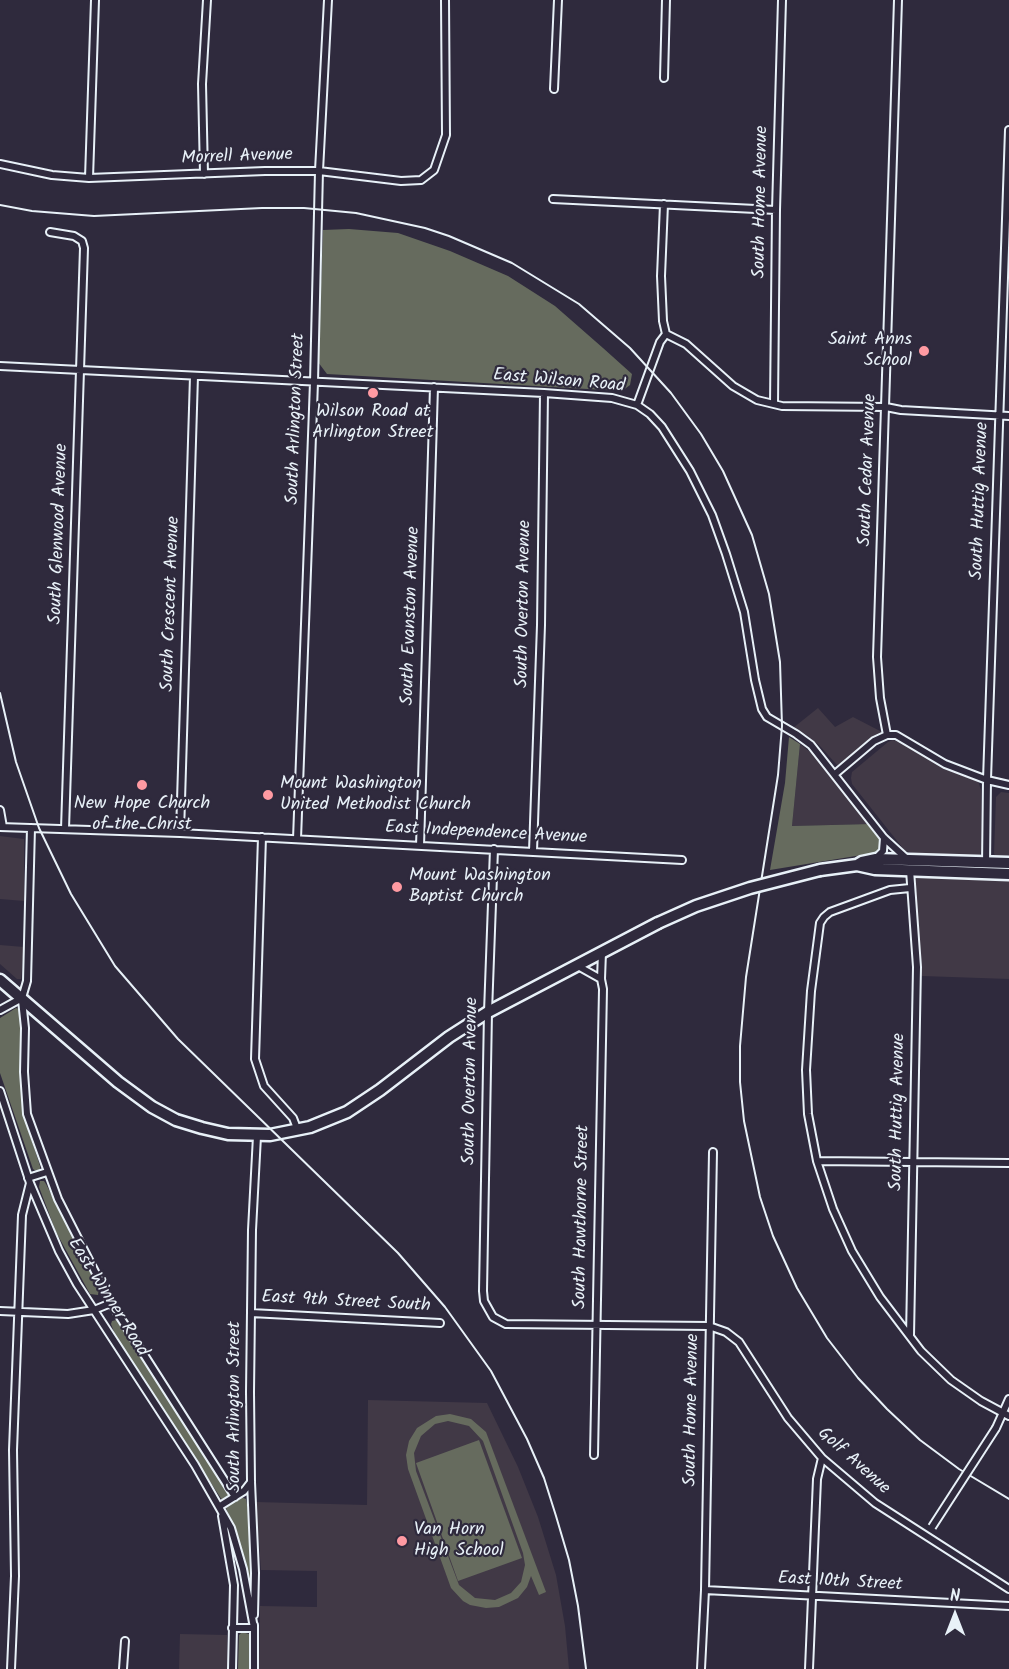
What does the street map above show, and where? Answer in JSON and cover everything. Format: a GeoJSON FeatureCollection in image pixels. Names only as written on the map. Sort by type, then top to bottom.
{"type":"FeatureCollection","features":[{"type":"Feature","properties":{"kind":"main road"},"geometry":{"type":"LineString","coordinates":[[857,865],[876,859],[1009,874]]}},
{"type":"Feature","properties":{"kind":"main road"},"geometry":{"type":"LineString","coordinates":[[0,980],[118,1082],[152,1107],[176,1120],[257,1141],[298,1131],[335,1118],[359,1105],[488,1012],[602,951],[696,906],[750,888],[820,870],[857,865],[875,869],[909,864],[1009,863]]}},
{"type":"Feature","properties":{"kind":"street"},"geometry":{"type":"LineString","coordinates":[[89,178],[95,0]]}},
{"type":"Feature","properties":{"kind":"street"},"geometry":{"type":"LineString","coordinates":[[204,174],[202,84],[207,0]]}},
{"type":"Feature","properties":{"kind":"street","name":"South Arlington Street"},"geometry":{"type":"LineString","coordinates":[[297,839],[314,382],[319,171],[328,0]]}},
{"type":"Feature","properties":{"kind":"street","name":"Morrell Avenue"},"geometry":{"type":"LineString","coordinates":[[0,164],[52,175],[89,178],[319,171],[417,181],[434,171],[446,135],[445,0]]}},
{"type":"Feature","properties":{"kind":"street"},"geometry":{"type":"LineString","coordinates":[[554,89],[558,0]]}},
{"type":"Feature","properties":{"kind":"street"},"geometry":{"type":"LineString","coordinates":[[664,78],[666,0]]}},
{"type":"Feature","properties":{"kind":"street","name":"South Home Avenue"},"geometry":{"type":"LineString","coordinates":[[774,404],[776,210],[782,0]]}},
{"type":"Feature","properties":{"kind":"street","name":"South Cedar Avenue"},"geometry":{"type":"LineString","coordinates":[[887,735],[880,698],[877,657],[898,0]]}},
{"type":"Feature","properties":{"kind":"street","name":"South Huttig Avenue"},"geometry":{"type":"LineString","coordinates":[[986,873],[987,780],[1009,130]]}},
{"type":"Feature","properties":{"kind":"street"},"geometry":{"type":"LineString","coordinates":[[553,199],[776,210]]}},
{"type":"Feature","properties":{"kind":"street"},"geometry":{"type":"LineString","coordinates":[[637,405],[660,342],[666,334],[663,321],[661,276],[664,204]]}},
{"type":"Feature","properties":{"kind":"street","name":"South Glenwood Avenue"},"geometry":{"type":"LineString","coordinates":[[50,232],[74,236],[82,241],[81,370],[65,829]]}},
{"type":"Feature","properties":{"kind":"street"},"geometry":{"type":"LineString","coordinates":[[666,334],[686,344],[733,386],[757,400],[799,408],[886,407],[901,410],[1009,416]]}},
{"type":"Feature","properties":{"kind":"street","name":"East Wilson Road"},"geometry":{"type":"LineString","coordinates":[[0,366],[544,393],[612,398],[637,405],[650,414],[662,427],[690,471],[712,515],[744,612],[762,709],[767,717],[811,745],[884,838],[909,864]]}},
{"type":"Feature","properties":{"kind":"street","name":"South Crescent Avenue"},"geometry":{"type":"LineString","coordinates":[[180,833],[194,376]]}},
{"type":"Feature","properties":{"kind":"street","name":"South Evanston Avenue"},"geometry":{"type":"LineString","coordinates":[[420,846],[434,387]]}},
{"type":"Feature","properties":{"kind":"street","name":"South Overton Avenue"},"geometry":{"type":"LineString","coordinates":[[533,851],[541,625],[544,393]]}},
{"type":"Feature","properties":{"kind":"street"},"geometry":{"type":"LineString","coordinates":[[835,774],[874,741],[887,735],[896,735],[945,764],[987,780],[1009,785]]}},
{"type":"Feature","properties":{"kind":"street"},"geometry":{"type":"LineString","coordinates":[[0,810],[2,827]]}},
{"type":"Feature","properties":{"kind":"street","name":"East Independence Avenue"},"geometry":{"type":"LineString","coordinates":[[2,827],[180,833],[682,860]]}},
{"type":"Feature","properties":{"kind":"street"},"geometry":{"type":"LineString","coordinates":[[0,1010],[22,998],[27,981],[31,828]]}},
{"type":"Feature","properties":{"kind":"street"},"geometry":{"type":"LineString","coordinates":[[262,837],[255,1059],[264,1086],[293,1119],[298,1131]]}},
{"type":"Feature","properties":{"kind":"street"},"geometry":{"type":"LineString","coordinates":[[876,859],[883,851],[884,838]]}},
{"type":"Feature","properties":{"kind":"street","name":"South Overton Avenue"},"geometry":{"type":"LineString","coordinates":[[494,849],[488,1012],[484,1301],[497,1321],[506,1324],[596,1325]]}},
{"type":"Feature","properties":{"kind":"street"},"geometry":{"type":"LineString","coordinates":[[909,864],[910,888],[890,890],[830,912],[820,923],[811,991],[806,1070],[808,1114],[817,1161],[833,1209],[852,1251],[880,1297],[921,1351],[951,1380],[981,1401],[1007,1414]]}},
{"type":"Feature","properties":{"kind":"street","name":"South Huttig Avenue"},"geometry":{"type":"LineString","coordinates":[[910,888],[918,967],[910,1336]]}},
{"type":"Feature","properties":{"kind":"street","name":"South Hawthorne Street"},"geometry":{"type":"LineString","coordinates":[[594,1455],[602,951]]}},
{"type":"Feature","properties":{"kind":"street"},"geometry":{"type":"LineString","coordinates":[[576,965],[601,980]]}},
{"type":"Feature","properties":{"kind":"street","name":"East Winner Road"},"geometry":{"type":"LineString","coordinates":[[22,998],[27,1114],[58,1199],[111,1303],[235,1497]]}},
{"type":"Feature","properties":{"kind":"street","name":"East Winner Road"},"geometry":{"type":"LineString","coordinates":[[0,1091],[29,1181],[59,1251],[94,1310],[152,1396],[220,1506],[238,1548],[254,1628]]}},
{"type":"Feature","properties":{"kind":"street","name":"South Arlington Street"},"geometry":{"type":"LineString","coordinates":[[254,1669],[255,1573],[251,1482],[251,1313],[252,1230],[257,1141]]}},
{"type":"Feature","properties":{"kind":"street","name":"South Home Avenue"},"geometry":{"type":"LineString","coordinates":[[701,1669],[705,1590],[713,1152]]}},
{"type":"Feature","properties":{"kind":"street"},"geometry":{"type":"LineString","coordinates":[[817,1161],[1009,1163]]}},
{"type":"Feature","properties":{"kind":"street"},"geometry":{"type":"LineString","coordinates":[[11,1669],[15,1576],[14,1450],[22,1215],[29,1181],[47,1172]]}},
{"type":"Feature","properties":{"kind":"street"},"geometry":{"type":"LineString","coordinates":[[0,1311],[68,1314],[94,1310],[111,1303]]}},
{"type":"Feature","properties":{"kind":"street","name":"East 9th Street South"},"geometry":{"type":"LineString","coordinates":[[251,1313],[440,1323]]}},
{"type":"Feature","properties":{"kind":"street"},"geometry":{"type":"LineString","coordinates":[[596,1325],[709,1326]]}},
{"type":"Feature","properties":{"kind":"street","name":"Golf Avenue"},"geometry":{"type":"LineString","coordinates":[[709,1326],[726,1332],[739,1342],[788,1418],[822,1458],[874,1503],[1009,1589]]}},
{"type":"Feature","properties":{"kind":"street"},"geometry":{"type":"LineString","coordinates":[[926,1537],[1007,1414],[1009,1399]]}},
{"type":"Feature","properties":{"kind":"street"},"geometry":{"type":"LineString","coordinates":[[809,1669],[817,1479],[822,1458]]}},
{"type":"Feature","properties":{"kind":"street"},"geometry":{"type":"LineString","coordinates":[[220,1506],[244,1491],[251,1482]]}},
{"type":"Feature","properties":{"kind":"street","name":"East Winner Road"},"geometry":{"type":"LineString","coordinates":[[220,1506],[234,1585],[232,1669]]}},
{"type":"Feature","properties":{"kind":"street","name":"East 10th Street"},"geometry":{"type":"LineString","coordinates":[[705,1590],[1009,1606]]}},
{"type":"Feature","properties":{"kind":"street"},"geometry":{"type":"LineString","coordinates":[[232,1628],[254,1628]]}},
{"type":"Feature","properties":{"kind":"street"},"geometry":{"type":"LineString","coordinates":[[123,1669],[124,1641]]}},
{"type":"Feature","properties":{"kind":"shaded area"},"geometry":{"type":"Polygon","coordinates":[[[818,708],[835,727],[853,717],[882,732],[837,765],[819,745],[793,728],[818,708]]]}},
{"type":"Feature","properties":{"kind":"shaded area"},"geometry":{"type":"Polygon","coordinates":[[[893,740],[944,768],[978,781],[981,790],[980,855],[975,857],[922,855],[905,851],[852,784],[852,772],[893,740]]]}},
{"type":"Feature","properties":{"kind":"shaded area"},"geometry":{"type":"Polygon","coordinates":[[[800,744],[814,755],[870,824],[792,826],[800,744]]]}},
{"type":"Feature","properties":{"kind":"shaded area"},"geometry":{"type":"Polygon","coordinates":[[[1001,792],[1009,793],[1009,859],[999,859],[994,854],[996,797],[1001,792]]]}},
{"type":"Feature","properties":{"kind":"shaded area"},"geometry":{"type":"Polygon","coordinates":[[[0,836],[24,839],[24,901],[0,899],[0,836]]]}},
{"type":"Feature","properties":{"kind":"shaded area"},"geometry":{"type":"Polygon","coordinates":[[[918,875],[1009,879],[1009,979],[922,976],[914,885],[914,878],[918,875]]]}},
{"type":"Feature","properties":{"kind":"shaded area"},"geometry":{"type":"Polygon","coordinates":[[[0,945],[24,947],[21,979],[17,979],[0,964],[0,945]]]}},
{"type":"Feature","properties":{"kind":"shaded area","name":"Van Horn High School"},"geometry":{"type":"Polygon","coordinates":[[[368,1400],[487,1403],[518,1467],[538,1517],[556,1575],[565,1626],[569,1669],[259,1669],[260,1606],[317,1607],[317,1571],[261,1570],[256,1502],[367,1505],[368,1400]]]}},
{"type":"Feature","properties":{"kind":"shaded area"},"geometry":{"type":"Polygon","coordinates":[[[180,1634],[227,1635],[227,1669],[179,1669],[180,1634]]]}},
{"type":"Feature","properties":{"kind":"green space"},"geometry":{"type":"Polygon","coordinates":[[[349,229],[398,233],[450,251],[508,276],[555,306],[603,348],[632,374],[630,385],[622,391],[327,374],[318,362],[323,230],[349,229]]]}},
{"type":"Feature","properties":{"kind":"green space"},"geometry":{"type":"Polygon","coordinates":[[[789,737],[800,744],[792,826],[870,824],[883,842],[881,849],[874,853],[770,870],[785,783],[789,737]]]}},
{"type":"Feature","properties":{"kind":"green space"},"geometry":{"type":"Polygon","coordinates":[[[16,1008],[19,1009],[20,1014],[22,1100],[25,1120],[40,1166],[40,1170],[36,1171],[33,1169],[0,1073],[0,1018],[16,1008]]]}},
{"type":"Feature","properties":{"kind":"green space"},"geometry":{"type":"Polygon","coordinates":[[[40,1181],[46,1184],[98,1287],[98,1295],[90,1294],[56,1232],[39,1187],[40,1181]]]}},
{"type":"Feature","properties":{"kind":"green space"},"geometry":{"type":"Polygon","coordinates":[[[116,1320],[196,1441],[228,1494],[228,1498],[222,1500],[116,1337],[111,1324],[116,1320]]]}},
{"type":"Feature","properties":{"kind":"green space"},"geometry":{"type":"Polygon","coordinates":[[[450,1414],[471,1419],[486,1432],[546,1592],[539,1595],[531,1576],[527,1587],[518,1598],[499,1607],[486,1608],[463,1601],[451,1588],[408,1469],[406,1455],[409,1441],[417,1428],[436,1416],[450,1414]],[[448,1421],[435,1424],[421,1436],[414,1453],[416,1471],[459,1585],[475,1598],[495,1600],[511,1593],[521,1582],[525,1565],[523,1553],[483,1441],[469,1426],[448,1421]]]}},
{"type":"Feature","properties":{"kind":"green space"},"geometry":{"type":"Polygon","coordinates":[[[479,1440],[522,1558],[458,1581],[416,1463],[479,1440]]]}},
{"type":"Feature","properties":{"kind":"green space"},"geometry":{"type":"Polygon","coordinates":[[[241,1497],[246,1499],[248,1510],[252,1569],[251,1604],[242,1552],[226,1508],[241,1497]]]}},
{"type":"Feature","properties":{"kind":"green space"},"geometry":{"type":"Polygon","coordinates":[[[242,1632],[249,1634],[249,1669],[238,1669],[239,1635],[242,1632]]]}},
{"type":"Feature","properties":{"kind":"railway"},"geometry":{"type":"LineString","coordinates":[[0,205],[32,211],[94,216],[304,208],[356,213],[425,228],[512,263],[579,304],[630,348],[671,393],[701,434],[723,471],[752,535],[769,594],[780,662],[782,726],[778,775],[746,977],[740,1046],[740,1082],[744,1121],[760,1197],[773,1236],[797,1288],[827,1338],[858,1378],[920,1440],[959,1469],[1009,1499]]}},
{"type":"Feature","properties":{"kind":"railway"},"geometry":{"type":"LineString","coordinates":[[0,693],[16,762],[39,828],[71,894],[115,966],[178,1039],[398,1253],[445,1307],[491,1371],[527,1439],[544,1478],[569,1560],[578,1606],[586,1669]]}},
{"type":"Feature","properties":{"kind":"place","name":"Saint Anns School"},"geometry":{"type":"Point","coordinates":[924,351]}},
{"type":"Feature","properties":{"kind":"place","name":"Wilson Road at Arlington Street"},"geometry":{"type":"Point","coordinates":[373,393]}},
{"type":"Feature","properties":{"kind":"place","name":"New Hope Church of the Christ"},"geometry":{"type":"Point","coordinates":[142,785]}},
{"type":"Feature","properties":{"kind":"place","name":"Mount Washington United Methodist Church"},"geometry":{"type":"Point","coordinates":[268,795]}},
{"type":"Feature","properties":{"kind":"place","name":"Mount Washington Baptist Church"},"geometry":{"type":"Point","coordinates":[397,887]}},
{"type":"Feature","properties":{"kind":"place","name":"Van Horn High School"},"geometry":{"type":"Point","coordinates":[402,1541]}}]}
